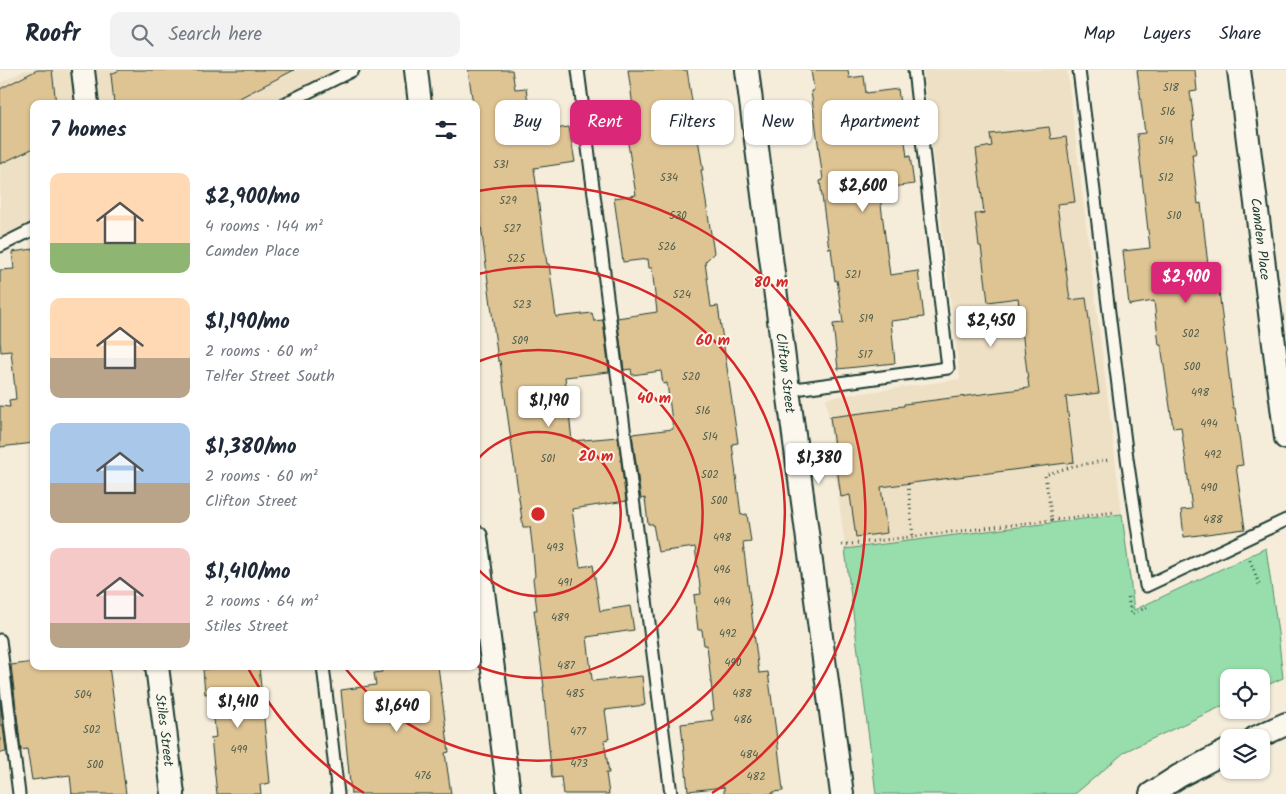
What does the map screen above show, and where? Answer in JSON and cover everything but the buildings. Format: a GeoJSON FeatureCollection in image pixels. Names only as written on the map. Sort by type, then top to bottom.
{"type":"FeatureCollection","features":[{"type":"Feature","properties":{"kind":"street"},"geometry":{"type":"LineString","coordinates":[[83,70],[86,100]]}},
{"type":"Feature","properties":{"kind":"street"},"geometry":{"type":"LineString","coordinates":[[416,70],[420,100]]}},
{"type":"Feature","properties":{"kind":"street","name":"Clifton Street"},"geometry":{"type":"LineString","coordinates":[[747,70],[842,794]]}},
{"type":"Feature","properties":{"kind":"street","name":"Camden Place"},"geometry":{"type":"LineString","coordinates":[[1239,70],[1286,438]]}},
{"type":"Feature","properties":{"kind":"street"},"geometry":{"type":"LineString","coordinates":[[480,567],[510,794]]}},
{"type":"Feature","properties":{"kind":"street","name":"Stiles Street"},"geometry":{"type":"LineString","coordinates":[[157,670],[173,794]]}},
{"type":"Feature","properties":{"kind":"street"},"geometry":{"type":"LineString","coordinates":[[1270,731],[1286,724]]}},
{"type":"Feature","properties":{"kind":"street"},"geometry":{"type":"LineString","coordinates":[[1151,794],[1179,776],[1220,755]]}},
{"type":"Feature","properties":{"kind":"lane"},"geometry":{"type":"LineString","coordinates":[[292,100],[353,70]]}},
{"type":"Feature","properties":{"kind":"lane"},"geometry":{"type":"LineString","coordinates":[[578,70],[671,794]]}},
{"type":"Feature","properties":{"kind":"lane"},"geometry":{"type":"LineString","coordinates":[[788,390],[948,368],[914,70]]}},
{"type":"Feature","properties":{"kind":"lane"},"geometry":{"type":"LineString","coordinates":[[1079,70],[1127,458],[1146,586],[1286,520]]}},
{"type":"Feature","properties":{"kind":"lane"},"geometry":{"type":"LineString","coordinates":[[0,246],[30,231]]}},
{"type":"Feature","properties":{"kind":"lane"},"geometry":{"type":"LineString","coordinates":[[0,640],[19,794]]}},
{"type":"Feature","properties":{"kind":"lane"},"geometry":{"type":"LineString","coordinates":[[323,670],[338,794]]}},
{"type":"Feature","properties":{"kind":"path"},"geometry":{"type":"LineString","coordinates":[[842,545],[1052,520],[1045,475],[1072,466],[1127,458]]}},
{"type":"Feature","properties":{"kind":"path"},"geometry":{"type":"LineString","coordinates":[[908,484],[913,536]]}},
{"type":"Feature","properties":{"kind":"path"},"geometry":{"type":"LineString","coordinates":[[1250,560],[1260,587]]}},
{"type":"Feature","properties":{"kind":"shaded area"},"geometry":{"type":"Polygon","coordinates":[[[25,70],[348,70],[289,100],[30,100],[30,230],[0,244],[0,83],[25,70]]]}},
{"type":"Feature","properties":{"kind":"shaded area"},"geometry":{"type":"Polygon","coordinates":[[[923,70],[1067,70],[1134,610],[1266,548],[1283,678],[1270,684],[1270,669],[1220,669],[1220,707],[1126,751],[1075,794],[876,794],[826,398],[960,379],[932,145],[938,145],[938,100],[927,100],[923,70]]]}},
{"type":"Feature","properties":{"kind":"green space"},"geometry":{"type":"Polygon","coordinates":[[[1122,514],[1134,610],[1266,548],[1283,678],[1270,684],[1270,669],[1220,669],[1220,707],[1126,751],[1075,794],[876,794],[845,549],[1122,514]]]}}]}
